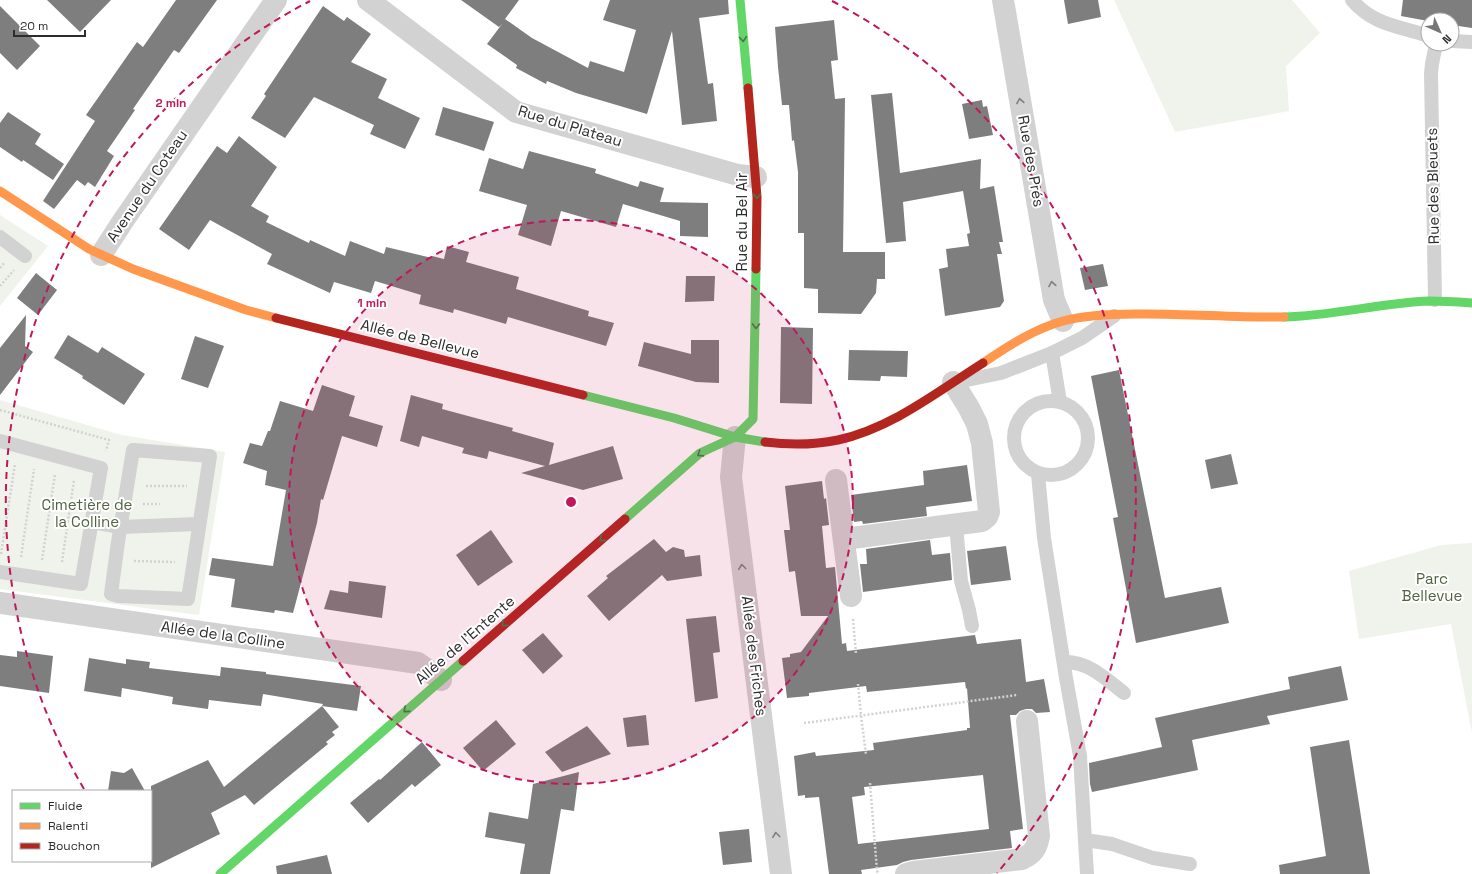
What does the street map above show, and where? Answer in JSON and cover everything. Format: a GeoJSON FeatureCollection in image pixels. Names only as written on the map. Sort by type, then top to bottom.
{"type":"FeatureCollection","features":[{"type":"Feature","properties":{"kind":"street","name":"Avenue du Coteau"},"geometry":{"type":"LineString","coordinates":[[101,255],[276,0]]}},
{"type":"Feature","properties":{"kind":"street","name":"Rue du Plateau"},"geometry":{"type":"LineString","coordinates":[[368,0],[516,112],[738,175],[756,177]]}},
{"type":"Feature","properties":{"kind":"street","name":"Rue du Bel Air"},"geometry":{"type":"LineString","coordinates":[[735,437],[753,419],[757,229],[756,177],[740,0]]}},
{"type":"Feature","properties":{"kind":"street","name":"Rue des Prés"},"geometry":{"type":"LineString","coordinates":[[1003,0],[1054,300],[1063,321]]}},
{"type":"Feature","properties":{"kind":"street","name":"Allée de Bellevue"},"geometry":{"type":"LineString","coordinates":[[0,191],[89,249],[101,255],[133,269],[246,310],[674,418],[735,437],[775,443],[815,444],[838,440],[878,427],[896,418],[1013,343],[1063,321],[1092,316],[1139,314],[1297,317],[1435,300],[1472,303]]}},
{"type":"Feature","properties":{"kind":"street"},"geometry":{"type":"LineString","coordinates":[[844,539],[982,521],[987,517],[989,512],[982,443],[978,424],[970,408],[953,382]]}},
{"type":"Feature","properties":{"kind":"street","name":"Allée de l'Entente"},"geometry":{"type":"LineString","coordinates":[[220,874],[700,453],[735,437]]}},
{"type":"Feature","properties":{"kind":"street","name":"Allée des Friches"},"geometry":{"type":"LineString","coordinates":[[735,437],[731,477],[781,874]]}},
{"type":"Feature","properties":{"kind":"street"},"geometry":{"type":"LineString","coordinates":[[836,480],[851,596]]}},
{"type":"Feature","properties":{"kind":"street","name":"Allée de la Colline"},"geometry":{"type":"LineString","coordinates":[[0,603],[418,663],[440,680]]}},
{"type":"Feature","properties":{"kind":"street"},"geometry":{"type":"LineString","coordinates":[[906,874],[1022,859],[1034,851],[1038,836],[1027,720]]}},
{"type":"Feature","properties":{"kind":"lane"},"geometry":{"type":"LineString","coordinates":[[1352,0],[1369,16],[1381,22],[1420,34]]}},
{"type":"Feature","properties":{"kind":"lane"},"geometry":{"type":"LineString","coordinates":[[1460,41],[1472,42]]}},
{"type":"Feature","properties":{"kind":"lane","name":"Rue des Bleuets"},"geometry":{"type":"LineString","coordinates":[[1434,52],[1432,73],[1435,300]]}},
{"type":"Feature","properties":{"kind":"lane"},"geometry":{"type":"LineString","coordinates":[[0,237],[25,256]]}},
{"type":"Feature","properties":{"kind":"lane"},"geometry":{"type":"LineString","coordinates":[[953,382],[1001,373],[1052,353],[1082,338],[1116,315]]}},
{"type":"Feature","properties":{"kind":"lane"},"geometry":{"type":"LineString","coordinates":[[1052,353],[1060,402]]}},
{"type":"Feature","properties":{"kind":"lane"},"geometry":{"type":"LineString","coordinates":[[1047,400],[1060,402],[1070,406],[1083,419],[1089,435],[1086,453],[1073,470],[1054,476],[1038,474],[1026,467],[1018,456],[1014,441],[1016,425],[1024,412],[1036,404],[1047,400]]}},
{"type":"Feature","properties":{"kind":"lane"},"geometry":{"type":"LineString","coordinates":[[0,441],[101,468],[81,584],[0,572]]}},
{"type":"Feature","properties":{"kind":"lane"},"geometry":{"type":"LineString","coordinates":[[133,450],[210,456],[198,524],[188,600],[118,596],[111,594],[127,486],[133,450]]}},
{"type":"Feature","properties":{"kind":"lane"},"geometry":{"type":"LineString","coordinates":[[1038,474],[1044,538],[1080,756],[1087,874]]}},
{"type":"Feature","properties":{"kind":"lane"},"geometry":{"type":"LineString","coordinates":[[92,522],[120,527],[198,524]]}},
{"type":"Feature","properties":{"kind":"lane"},"geometry":{"type":"LineString","coordinates":[[956,525],[961,581],[972,626]]}},
{"type":"Feature","properties":{"kind":"lane"},"geometry":{"type":"LineString","coordinates":[[1064,662],[1082,664],[1124,693]]}},
{"type":"Feature","properties":{"kind":"lane"},"geometry":{"type":"LineString","coordinates":[[1085,840],[1112,844],[1153,858],[1190,864]]}},
{"type":"Feature","properties":{"kind":"path"},"geometry":{"type":"LineString","coordinates":[[0,410],[109,440],[101,468]]}},
{"type":"Feature","properties":{"kind":"path"},"geometry":{"type":"LineString","coordinates":[[0,561],[18,445]]}},
{"type":"Feature","properties":{"kind":"path"},"geometry":{"type":"LineString","coordinates":[[18,575],[37,451]]}},
{"type":"Feature","properties":{"kind":"path"},"geometry":{"type":"LineString","coordinates":[[40,578],[57,456]]}},
{"type":"Feature","properties":{"kind":"path"},"geometry":{"type":"LineString","coordinates":[[59,581],[77,462]]}},
{"type":"Feature","properties":{"kind":"path"},"geometry":{"type":"LineString","coordinates":[[127,486],[205,486]]}},
{"type":"Feature","properties":{"kind":"path"},"geometry":{"type":"LineString","coordinates":[[116,561],[193,562]]}},
{"type":"Feature","properties":{"kind":"path"},"geometry":{"type":"LineString","coordinates":[[851,596],[856,654]]}},
{"type":"Feature","properties":{"kind":"path"},"geometry":{"type":"LineString","coordinates":[[858,684],[866,755]]}},
{"type":"Feature","properties":{"kind":"path"},"geometry":{"type":"LineString","coordinates":[[804,723],[1017,695]]}},
{"type":"Feature","properties":{"kind":"path"},"geometry":{"type":"LineString","coordinates":[[870,784],[877,870],[879,874]]}},
{"type":"Feature","properties":{"kind":"green space"},"geometry":{"type":"Polygon","coordinates":[[[1114,0],[1292,0],[1320,33],[1286,66],[1289,111],[1175,132],[1114,0]]]}},
{"type":"Feature","properties":{"kind":"green space"},"geometry":{"type":"Polygon","coordinates":[[[0,215],[48,246],[0,306],[0,215]]]}},
{"type":"Feature","properties":{"kind":"green space","name":"Cimetière de la Colline"},"geometry":{"type":"Polygon","coordinates":[[[0,400],[122,435],[225,452],[199,615],[0,589],[0,400]]]}},
{"type":"Feature","properties":{"kind":"green space","name":"Parc Bellevue"},"geometry":{"type":"Polygon","coordinates":[[[1472,543],[1472,733],[1451,624],[1359,639],[1349,571],[1441,545],[1472,543]]]}},
{"type":"Feature","properties":{"kind":"building"},"geometry":{"type":"Polygon","coordinates":[[[47,0],[111,0],[80,32],[47,0]]]}},
{"type":"Feature","properties":{"kind":"building"},"geometry":{"type":"Polygon","coordinates":[[[176,0],[217,0],[179,53],[174,50],[133,109],[135,110],[107,151],[114,156],[95,187],[88,182],[85,186],[77,180],[54,209],[43,201],[95,121],[86,115],[137,42],[143,47],[176,0]]]}},
{"type":"Feature","properties":{"kind":"building"},"geometry":{"type":"Polygon","coordinates":[[[461,0],[519,0],[505,19],[532,38],[588,68],[590,61],[624,72],[636,30],[603,20],[610,0],[728,0],[729,14],[699,18],[708,84],[713,83],[717,121],[682,125],[672,31],[647,114],[576,93],[547,81],[546,84],[516,68],[517,65],[487,44],[502,24],[499,27],[461,0]]]}},
{"type":"Feature","properties":{"kind":"building"},"geometry":{"type":"Polygon","coordinates":[[[1064,0],[1098,0],[1101,17],[1068,24],[1064,0]]]}},
{"type":"Feature","properties":{"kind":"building"},"geometry":{"type":"Polygon","coordinates":[[[1403,0],[1472,0],[1472,28],[1460,26],[1460,12],[1420,12],[1420,20],[1401,16],[1403,0]]]}},
{"type":"Feature","properties":{"kind":"building"},"geometry":{"type":"Polygon","coordinates":[[[0,6],[40,46],[17,70],[0,53],[0,6]]]}},
{"type":"Feature","properties":{"kind":"building"},"geometry":{"type":"Polygon","coordinates":[[[323,6],[344,21],[347,17],[371,34],[351,62],[387,79],[378,98],[420,118],[405,149],[370,134],[374,125],[314,97],[285,138],[251,118],[266,96],[264,94],[323,6]]]}},
{"type":"Feature","properties":{"kind":"building"},"geometry":{"type":"Polygon","coordinates":[[[834,20],[838,60],[831,61],[835,99],[845,98],[843,252],[885,252],[885,279],[877,279],[876,293],[861,314],[818,313],[818,289],[804,288],[804,233],[798,233],[798,172],[794,140],[792,141],[789,105],[782,105],[778,67],[775,27],[834,20]]]}},
{"type":"Feature","properties":{"kind":"building"},"geometry":{"type":"Polygon","coordinates":[[[892,93],[900,173],[981,159],[980,189],[994,186],[1003,242],[999,242],[1002,254],[997,254],[1004,301],[1000,307],[945,316],[939,269],[948,267],[946,249],[969,246],[967,234],[970,233],[963,191],[903,202],[906,241],[886,243],[871,95],[892,93]]]}},
{"type":"Feature","properties":{"kind":"building"},"geometry":{"type":"Polygon","coordinates":[[[982,100],[983,107],[987,106],[993,135],[969,139],[962,104],[982,100]]]}},
{"type":"Feature","properties":{"kind":"building"},"geometry":{"type":"Polygon","coordinates":[[[443,107],[494,122],[484,151],[435,135],[443,107]]]}},
{"type":"Feature","properties":{"kind":"building"},"geometry":{"type":"Polygon","coordinates":[[[8,112],[41,134],[35,144],[64,164],[53,180],[0,147],[0,123],[8,112]]]}},
{"type":"Feature","properties":{"kind":"building"},"geometry":{"type":"Polygon","coordinates":[[[239,136],[277,167],[251,206],[269,216],[266,222],[309,243],[310,240],[345,256],[350,241],[384,254],[386,247],[432,258],[432,256],[444,259],[447,246],[469,252],[466,262],[519,277],[516,289],[589,311],[588,316],[614,323],[606,346],[508,317],[506,324],[454,309],[453,313],[419,304],[421,295],[375,281],[371,293],[334,282],[330,293],[267,264],[272,254],[210,220],[189,250],[159,229],[217,146],[227,153],[239,136]]]}},
{"type":"Feature","properties":{"kind":"building"},"geometry":{"type":"Polygon","coordinates":[[[529,151],[596,169],[595,173],[638,187],[640,181],[664,188],[660,202],[708,203],[708,237],[680,236],[680,221],[623,204],[616,227],[561,211],[551,246],[518,235],[527,205],[479,191],[489,158],[523,169],[529,151]]]}},
{"type":"Feature","properties":{"kind":"building"},"geometry":{"type":"Polygon","coordinates":[[[1103,264],[1108,286],[1085,290],[1080,268],[1103,264]]]}},
{"type":"Feature","properties":{"kind":"building"},"geometry":{"type":"Polygon","coordinates":[[[36,273],[57,290],[38,315],[17,298],[36,273]]]}},
{"type":"Feature","properties":{"kind":"building"},"geometry":{"type":"Polygon","coordinates":[[[686,276],[715,276],[714,301],[685,302],[686,276]]]}},
{"type":"Feature","properties":{"kind":"building"},"geometry":{"type":"Polygon","coordinates":[[[26,315],[25,346],[33,352],[0,395],[0,348],[26,315]]]}},
{"type":"Feature","properties":{"kind":"building"},"geometry":{"type":"Polygon","coordinates":[[[781,327],[813,328],[812,404],[780,403],[781,327]]]}},
{"type":"Feature","properties":{"kind":"building"},"geometry":{"type":"Polygon","coordinates":[[[68,335],[98,353],[102,347],[145,374],[124,405],[82,378],[83,376],[54,358],[68,335]]]}},
{"type":"Feature","properties":{"kind":"building"},"geometry":{"type":"Polygon","coordinates":[[[195,336],[224,346],[208,388],[181,379],[195,336]]]}},
{"type":"Feature","properties":{"kind":"building"},"geometry":{"type":"Polygon","coordinates":[[[691,340],[719,340],[719,383],[696,382],[638,366],[644,342],[691,354],[691,340]]]}},
{"type":"Feature","properties":{"kind":"building"},"geometry":{"type":"Polygon","coordinates":[[[849,350],[908,351],[907,377],[881,376],[880,381],[848,380],[849,350]]]}},
{"type":"Feature","properties":{"kind":"building"},"geometry":{"type":"Polygon","coordinates":[[[1119,370],[1165,598],[1221,587],[1229,623],[1136,643],[1113,518],[1118,517],[1091,376],[1119,370]]]}},
{"type":"Feature","properties":{"kind":"building"},"geometry":{"type":"Polygon","coordinates":[[[322,385],[355,396],[349,416],[383,426],[377,447],[342,436],[323,500],[321,499],[317,523],[293,613],[275,610],[274,613],[231,607],[235,579],[209,575],[212,558],[273,566],[286,490],[265,485],[267,471],[243,463],[250,443],[262,446],[268,431],[270,431],[280,401],[313,411],[322,385]]]}},
{"type":"Feature","properties":{"kind":"building"},"geometry":{"type":"Polygon","coordinates":[[[411,395],[443,404],[442,409],[513,428],[512,431],[554,443],[549,465],[613,446],[623,479],[583,490],[521,473],[545,466],[489,451],[487,459],[462,453],[464,448],[422,436],[419,447],[400,441],[411,395]]]}},
{"type":"Feature","properties":{"kind":"building"},"geometry":{"type":"Polygon","coordinates":[[[1231,454],[1238,484],[1211,489],[1205,460],[1231,454]]]}},
{"type":"Feature","properties":{"kind":"building"},"geometry":{"type":"Polygon","coordinates":[[[967,465],[972,501],[926,507],[927,516],[863,524],[862,521],[854,522],[851,495],[924,485],[923,471],[967,465]]]}},
{"type":"Feature","properties":{"kind":"building"},"geometry":{"type":"Polygon","coordinates":[[[822,481],[824,499],[826,498],[829,525],[822,526],[826,568],[835,567],[842,644],[846,643],[847,651],[975,635],[977,644],[1021,639],[1026,682],[1044,679],[1050,712],[1036,713],[1032,709],[1026,709],[1020,711],[1016,715],[1010,715],[1023,829],[1010,831],[1012,848],[911,860],[897,865],[861,870],[862,874],[829,874],[819,797],[805,798],[805,795],[798,796],[794,756],[815,752],[816,756],[874,750],[873,743],[967,730],[967,728],[970,728],[967,688],[966,689],[965,682],[867,692],[866,686],[809,693],[809,696],[787,698],[782,658],[790,657],[790,654],[801,652],[828,616],[801,616],[795,571],[789,572],[784,530],[790,530],[785,486],[822,481]],[[983,775],[864,787],[865,795],[852,797],[858,844],[989,829],[983,775]]]}},
{"type":"Feature","properties":{"kind":"building"},"geometry":{"type":"Polygon","coordinates":[[[491,530],[513,562],[478,586],[456,555],[491,530]]]}},
{"type":"Feature","properties":{"kind":"building"},"geometry":{"type":"Polygon","coordinates":[[[654,539],[666,552],[673,547],[684,550],[685,557],[700,555],[702,576],[667,581],[662,575],[609,621],[587,596],[608,578],[606,576],[654,539]]]}},
{"type":"Feature","properties":{"kind":"building"},"geometry":{"type":"Polygon","coordinates":[[[930,540],[932,555],[950,553],[952,580],[863,592],[860,564],[867,564],[866,549],[930,540]]]}},
{"type":"Feature","properties":{"kind":"building"},"geometry":{"type":"Polygon","coordinates":[[[1006,546],[1011,580],[971,585],[967,551],[1006,546]]]}},
{"type":"Feature","properties":{"kind":"building"},"geometry":{"type":"Polygon","coordinates":[[[349,581],[386,586],[382,618],[324,609],[330,590],[348,593],[349,581]]]}},
{"type":"Feature","properties":{"kind":"building"},"geometry":{"type":"Polygon","coordinates":[[[716,616],[720,652],[713,653],[718,698],[695,702],[686,619],[716,616]]]}},
{"type":"Feature","properties":{"kind":"building"},"geometry":{"type":"Polygon","coordinates":[[[543,633],[563,656],[543,674],[522,650],[543,633]]]}},
{"type":"Feature","properties":{"kind":"building"},"geometry":{"type":"Polygon","coordinates":[[[17,651],[53,656],[49,693],[0,686],[0,655],[17,657],[17,651]]]}},
{"type":"Feature","properties":{"kind":"building"},"geometry":{"type":"Polygon","coordinates":[[[89,658],[126,664],[126,659],[150,662],[149,668],[220,676],[221,667],[361,686],[357,711],[322,706],[323,704],[263,694],[261,706],[209,700],[208,709],[172,704],[173,697],[122,688],[121,697],[84,691],[89,658]]]}},
{"type":"Feature","properties":{"kind":"building"},"geometry":{"type":"Polygon","coordinates":[[[1341,666],[1348,700],[1267,716],[1270,724],[1192,740],[1198,770],[1092,792],[1089,763],[1162,747],[1155,718],[1290,689],[1288,677],[1341,666]]]}},
{"type":"Feature","properties":{"kind":"building"},"geometry":{"type":"Polygon","coordinates":[[[322,706],[339,727],[332,732],[335,735],[326,742],[328,744],[254,805],[245,795],[211,813],[220,834],[151,868],[151,786],[208,760],[224,787],[322,706]]]}},
{"type":"Feature","properties":{"kind":"building"},"geometry":{"type":"Polygon","coordinates":[[[646,715],[649,745],[627,747],[623,718],[646,715]]]}},
{"type":"Feature","properties":{"kind":"building"},"geometry":{"type":"Polygon","coordinates":[[[496,720],[516,744],[483,771],[463,748],[496,720]]]}},
{"type":"Feature","properties":{"kind":"building"},"geometry":{"type":"Polygon","coordinates":[[[587,726],[611,754],[562,772],[545,752],[587,726]]]}},
{"type":"Feature","properties":{"kind":"building"},"geometry":{"type":"Polygon","coordinates":[[[1349,740],[1370,874],[1280,874],[1279,865],[1326,856],[1310,747],[1349,740]]]}},
{"type":"Feature","properties":{"kind":"building"},"geometry":{"type":"Polygon","coordinates":[[[422,742],[441,765],[415,787],[412,784],[368,823],[350,803],[379,779],[380,780],[422,742]]]}},
{"type":"Feature","properties":{"kind":"building"},"geometry":{"type":"Polygon","coordinates":[[[132,768],[144,790],[108,790],[111,771],[124,773],[132,768]]]}},
{"type":"Feature","properties":{"kind":"building"},"geometry":{"type":"Polygon","coordinates":[[[579,772],[574,811],[561,809],[550,874],[520,874],[525,844],[485,837],[489,812],[528,819],[533,784],[579,772]]]}},
{"type":"Feature","properties":{"kind":"building"},"geometry":{"type":"Polygon","coordinates":[[[749,829],[752,862],[723,865],[719,832],[749,829]]]}},
{"type":"Feature","properties":{"kind":"building"},"geometry":{"type":"Polygon","coordinates":[[[327,855],[332,874],[277,874],[276,866],[327,855]]]}},
{"type":"Feature","properties":{"kind":"traffic: fast"},"geometry":{"type":"LineString","coordinates":[[740,0],[748,88]]}},
{"type":"Feature","properties":{"kind":"traffic: fast"},"geometry":{"type":"LineString","coordinates":[[625,519],[700,453],[735,437],[753,419],[756,269]]}},
{"type":"Feature","properties":{"kind":"traffic: fast"},"geometry":{"type":"LineString","coordinates":[[1284,317],[1320,314],[1411,302],[1435,301],[1472,303]]}},
{"type":"Feature","properties":{"kind":"traffic: fast"},"geometry":{"type":"LineString","coordinates":[[583,395],[674,418],[735,437],[765,442]]}},
{"type":"Feature","properties":{"kind":"traffic: fast"},"geometry":{"type":"LineString","coordinates":[[220,874],[463,661]]}},
{"type":"Feature","properties":{"kind":"traffic: slow"},"geometry":{"type":"LineString","coordinates":[[0,191],[89,249],[133,269],[246,310],[276,318]]}},
{"type":"Feature","properties":{"kind":"traffic: slow"},"geometry":{"type":"LineString","coordinates":[[983,363],[1032,333],[1052,324],[1081,317],[1154,314],[1284,317]]}},
{"type":"Feature","properties":{"kind":"traffic: jam"},"geometry":{"type":"LineString","coordinates":[[748,88],[757,197],[756,269]]}},
{"type":"Feature","properties":{"kind":"traffic: jam"},"geometry":{"type":"LineString","coordinates":[[276,318],[583,395]]}},
{"type":"Feature","properties":{"kind":"traffic: jam"},"geometry":{"type":"LineString","coordinates":[[765,442],[783,444],[811,444],[829,442],[858,434],[877,427],[914,408],[983,363]]}},
{"type":"Feature","properties":{"kind":"traffic: jam"},"geometry":{"type":"LineString","coordinates":[[463,661],[625,519]]}}]}
